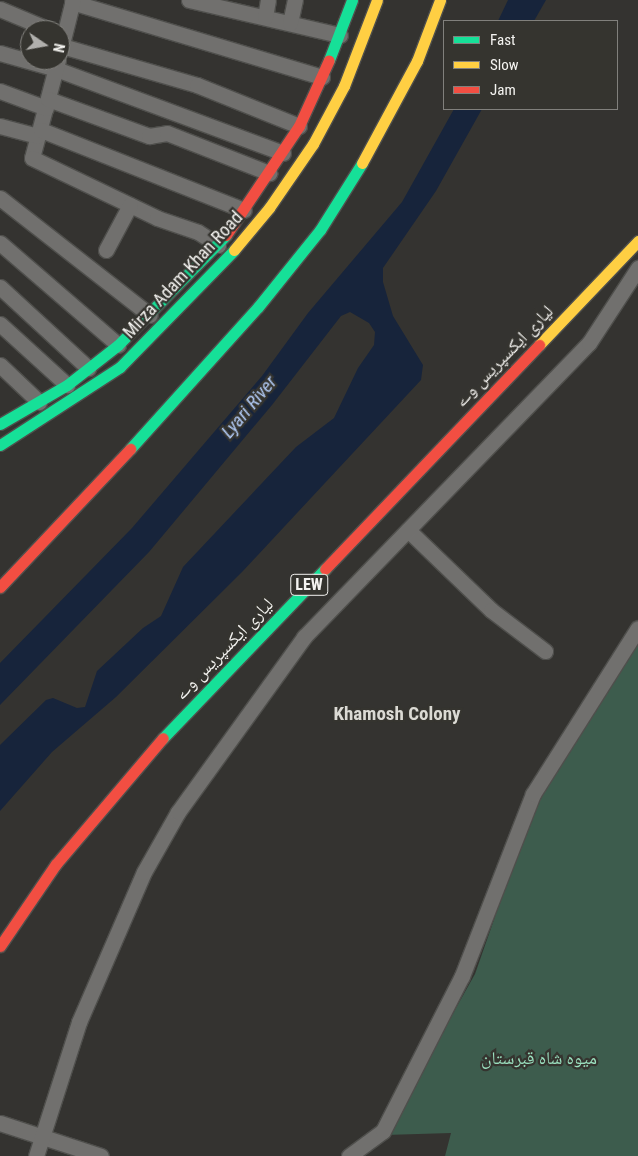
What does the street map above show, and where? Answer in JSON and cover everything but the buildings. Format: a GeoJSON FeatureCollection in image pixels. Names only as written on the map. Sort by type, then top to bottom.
{"type":"FeatureCollection","features":[{"type":"Feature","properties":{"kind":"main road","name":"Mirza Adam Khan Road"},"geometry":{"type":"LineString","coordinates":[[0,424],[67,385],[118,345],[218,245],[283,153],[299,126],[340,35],[352,0]]}},
{"type":"Feature","properties":{"kind":"main road","name":"Mirza Adam Khan Road"},"geometry":{"type":"LineString","coordinates":[[0,446],[120,367],[225,262],[269,208],[313,144],[348,78],[377,0]]}},
{"type":"Feature","properties":{"kind":"main road"},"geometry":{"type":"LineString","coordinates":[[0,587],[161,415],[258,307],[320,230],[372,147],[396,104],[417,61],[440,0]]}},
{"type":"Feature","properties":{"kind":"main road","name":"لیاری ایکسپریس وے"},"geometry":{"type":"LineString","coordinates":[[0,946],[56,864],[139,763],[638,241]]}},
{"type":"Feature","properties":{"kind":"street"},"geometry":{"type":"LineString","coordinates":[[189,0],[238,5],[265,17],[340,35]]}},
{"type":"Feature","properties":{"kind":"street"},"geometry":{"type":"LineString","coordinates":[[265,17],[268,0]]}},
{"type":"Feature","properties":{"kind":"street"},"geometry":{"type":"LineString","coordinates":[[290,23],[295,0]]}},
{"type":"Feature","properties":{"kind":"street"},"geometry":{"type":"LineString","coordinates":[[67,20],[73,1],[322,77]]}},
{"type":"Feature","properties":{"kind":"street"},"geometry":{"type":"LineString","coordinates":[[0,9],[20,22]]}},
{"type":"Feature","properties":{"kind":"street"},"geometry":{"type":"LineString","coordinates":[[70,50],[197,85],[299,126]]}},
{"type":"Feature","properties":{"kind":"street"},"geometry":{"type":"LineString","coordinates":[[0,53],[20,51]]}},
{"type":"Feature","properties":{"kind":"street"},"geometry":{"type":"LineString","coordinates":[[70,52],[283,153]]}},
{"type":"Feature","properties":{"kind":"street"},"geometry":{"type":"LineString","coordinates":[[54,70],[32,158],[130,206],[198,232],[218,245]]}},
{"type":"Feature","properties":{"kind":"street"},"geometry":{"type":"LineString","coordinates":[[0,91],[149,136],[167,133],[269,173]]}},
{"type":"Feature","properties":{"kind":"street"},"geometry":{"type":"LineString","coordinates":[[0,126],[39,133],[244,210]]}},
{"type":"Feature","properties":{"kind":"street"},"geometry":{"type":"LineString","coordinates":[[0,198],[150,315]]}},
{"type":"Feature","properties":{"kind":"street"},"geometry":{"type":"LineString","coordinates":[[106,250],[130,206]]}},
{"type":"Feature","properties":{"kind":"street"},"geometry":{"type":"LineString","coordinates":[[0,243],[118,345]]}},
{"type":"Feature","properties":{"kind":"street"},"geometry":{"type":"LineString","coordinates":[[36,1156],[78,1022],[144,872],[178,812],[304,637],[589,344],[638,268]]}},
{"type":"Feature","properties":{"kind":"street"},"geometry":{"type":"LineString","coordinates":[[0,287],[88,368]]}},
{"type":"Feature","properties":{"kind":"street"},"geometry":{"type":"LineString","coordinates":[[0,324],[67,385]]}},
{"type":"Feature","properties":{"kind":"street"},"geometry":{"type":"LineString","coordinates":[[0,365],[39,402]]}},
{"type":"Feature","properties":{"kind":"street"},"geometry":{"type":"LineString","coordinates":[[408,530],[491,610],[545,651]]}},
{"type":"Feature","properties":{"kind":"street"},"geometry":{"type":"LineString","coordinates":[[349,1156],[382,1131],[462,976],[533,794],[638,628]]}},
{"type":"Feature","properties":{"kind":"street"},"geometry":{"type":"LineString","coordinates":[[0,1123],[101,1156]]}},
{"type":"Feature","properties":{"kind":"green space","name":"میوہ شاہ قبرستان"},"geometry":{"type":"Polygon","coordinates":[[[638,640],[638,1156],[445,1156],[451,1133],[385,1135],[475,974],[534,805],[638,640]]]}},
{"type":"Feature","properties":{"kind":"water"},"geometry":{"type":"Polygon","coordinates":[[[508,0],[546,0],[535,20],[498,20],[508,0]]]}},
{"type":"Feature","properties":{"kind":"water","name":"Lyari River"},"geometry":{"type":"Polygon","coordinates":[[[453,110],[481,110],[436,191],[383,268],[383,282],[393,316],[423,365],[421,380],[242,572],[116,697],[52,752],[0,811],[0,745],[46,700],[53,698],[77,708],[85,707],[97,671],[143,628],[161,616],[183,567],[296,447],[334,418],[358,368],[374,345],[375,332],[369,323],[350,312],[341,316],[272,405],[149,552],[0,705],[0,663],[132,528],[262,376],[308,313],[402,202],[453,110]]]}},
{"type":"Feature","properties":{"kind":"traffic: fast"},"geometry":{"type":"LineString","coordinates":[[329,60],[352,0]]}},
{"type":"Feature","properties":{"kind":"traffic: fast"},"geometry":{"type":"LineString","coordinates":[[130,449],[258,307],[320,230],[362,163]]}},
{"type":"Feature","properties":{"kind":"traffic: fast"},"geometry":{"type":"LineString","coordinates":[[0,424],[67,385],[118,345],[226,235]]}},
{"type":"Feature","properties":{"kind":"traffic: fast"},"geometry":{"type":"LineString","coordinates":[[0,445],[120,367],[234,250]]}},
{"type":"Feature","properties":{"kind":"traffic: fast"},"geometry":{"type":"LineString","coordinates":[[163,738],[325,569]]}},
{"type":"Feature","properties":{"kind":"traffic: slow"},"geometry":{"type":"LineString","coordinates":[[234,250],[269,208],[313,144],[344,86],[377,0]]}},
{"type":"Feature","properties":{"kind":"traffic: slow"},"geometry":{"type":"LineString","coordinates":[[362,163],[417,61],[440,0]]}},
{"type":"Feature","properties":{"kind":"traffic: slow"},"geometry":{"type":"LineString","coordinates":[[539,345],[638,241]]}},
{"type":"Feature","properties":{"kind":"traffic: jam"},"geometry":{"type":"LineString","coordinates":[[226,235],[299,126],[329,60]]}},
{"type":"Feature","properties":{"kind":"traffic: jam"},"geometry":{"type":"LineString","coordinates":[[325,569],[539,345]]}},
{"type":"Feature","properties":{"kind":"traffic: jam"},"geometry":{"type":"LineString","coordinates":[[0,587],[130,449]]}},
{"type":"Feature","properties":{"kind":"traffic: jam"},"geometry":{"type":"LineString","coordinates":[[0,946],[56,864],[163,738]]}},
{"type":"Feature","properties":{"kind":"district","name":"Khamosh Colony"},"geometry":{"type":"Point","coordinates":[397,714]}}]}
